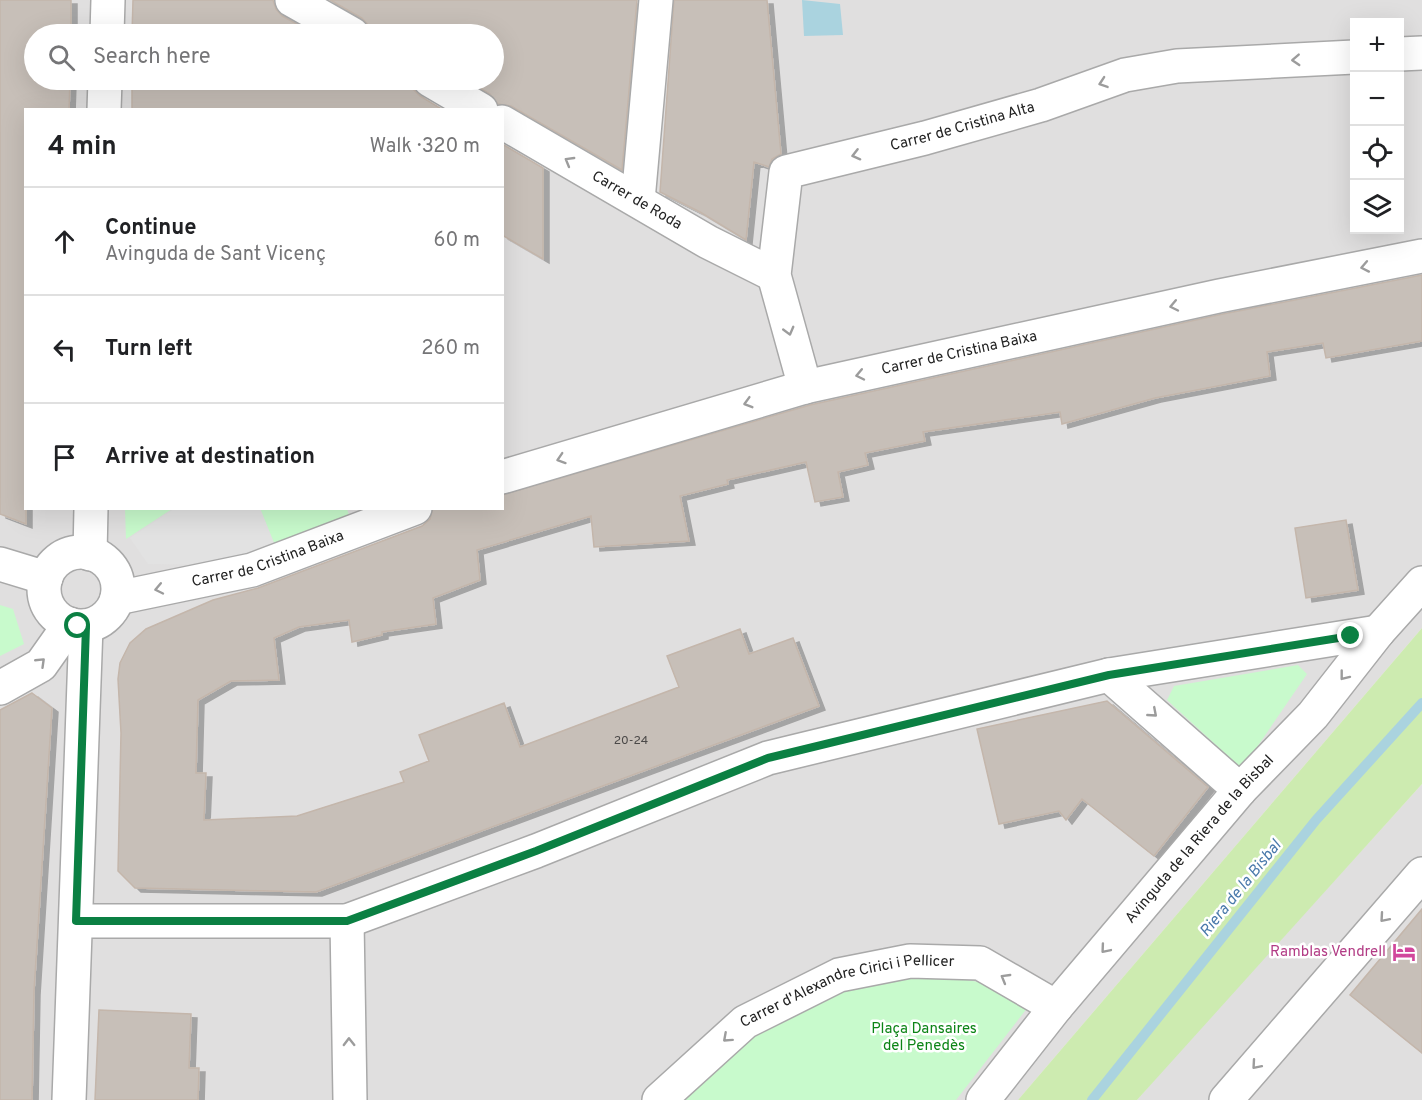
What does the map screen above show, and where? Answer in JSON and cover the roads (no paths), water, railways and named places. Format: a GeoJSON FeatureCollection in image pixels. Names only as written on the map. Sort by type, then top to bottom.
{"type":"FeatureCollection","features":[{"type":"Feature","properties":{"kind":"street"},"geometry":{"type":"LineString","coordinates":[[107,24],[108,0]]}},
{"type":"Feature","properties":{"kind":"street"},"geometry":{"type":"LineString","coordinates":[[292,0],[334,24]]}},
{"type":"Feature","properties":{"kind":"street"},"geometry":{"type":"LineString","coordinates":[[638,200],[656,0]]}},
{"type":"Feature","properties":{"kind":"street"},"geometry":{"type":"LineString","coordinates":[[1404,54],[1422,53]]}},
{"type":"Feature","properties":{"kind":"street","name":"Carrer de Cristina Alta"},"geometry":{"type":"LineString","coordinates":[[804,387],[774,274],[786,172],[925,138],[1041,105],[1125,75],[1177,66],[1350,57]]}},
{"type":"Feature","properties":{"kind":"street"},"geometry":{"type":"LineString","coordinates":[[104,108],[105,90]]}},
{"type":"Feature","properties":{"kind":"street"},"geometry":{"type":"LineString","coordinates":[[447,90],[478,108]]}},
{"type":"Feature","properties":{"kind":"street","name":"Carrer de Roda"},"geometry":{"type":"LineString","coordinates":[[504,123],[708,242],[774,274]]}},
{"type":"Feature","properties":{"kind":"street","name":"Carrer de Cristina Baixa"},"geometry":{"type":"LineString","coordinates":[[504,476],[804,387],[1219,296],[1422,256]]}},
{"type":"Feature","properties":{"kind":"street"},"geometry":{"type":"LineString","coordinates":[[90,554],[91,510]]}},
{"type":"Feature","properties":{"kind":"street","name":"Carrer de Cristina Baixa"},"geometry":{"type":"LineString","coordinates":[[117,598],[252,570],[410,510]]}},
{"type":"Feature","properties":{"kind":"street"},"geometry":{"type":"LineString","coordinates":[[0,688],[41,665],[78,625],[106,617],[117,598],[117,582],[111,567],[102,558],[79,553],[63,557],[54,564],[46,578],[45,592],[49,606],[58,618],[78,625]]}},
{"type":"Feature","properties":{"kind":"street"},"geometry":{"type":"LineString","coordinates":[[0,564],[46,578]]}},
{"type":"Feature","properties":{"kind":"street","name":"Avinguda de la Riera de la Bisbal"},"geometry":{"type":"LineString","coordinates":[[983,1100],[1056,1006],[1240,790],[1313,715],[1378,632],[1422,583]]}},
{"type":"Feature","properties":{"kind":"street"},"geometry":{"type":"LineString","coordinates":[[69,1100],[76,921],[78,625]]}},
{"type":"Feature","properties":{"kind":"street"},"geometry":{"type":"LineString","coordinates":[[76,921],[347,921],[536,851],[768,758],[1109,675],[1378,632]]}},
{"type":"Feature","properties":{"kind":"street"},"geometry":{"type":"LineString","coordinates":[[1109,675],[1240,790]]}},
{"type":"Feature","properties":{"kind":"street"},"geometry":{"type":"LineString","coordinates":[[1226,1100],[1422,873]]}},
{"type":"Feature","properties":{"kind":"street"},"geometry":{"type":"LineString","coordinates":[[347,921],[350,1100]]}},
{"type":"Feature","properties":{"kind":"street","name":"Carrer d'Alexandre Cirici i Pellicer"},"geometry":{"type":"LineString","coordinates":[[659,1100],[745,1022],[839,975],[910,961],[980,963],[1056,1006]]}},
{"type":"Feature","properties":{"kind":"water"},"geometry":{"type":"Polygon","coordinates":[[[802,0],[840,4],[843,35],[804,36],[802,0]]]}},
{"type":"Feature","properties":{"kind":"waterway","name":"Riera de la Bisbal"},"geometry":{"type":"LineString","coordinates":[[1092,1100],[1316,820],[1422,703]]}},
{"type":"Feature","properties":{"kind":"place","name":"Ramblas Vendrell"},"geometry":{"type":"Point","coordinates":[1404,952]}},
{"type":"Feature","properties":{"kind":"park label","name":"Plaça Dansaires del Penedès"},"geometry":{"type":"Point","coordinates":[924,1038]}}]}
